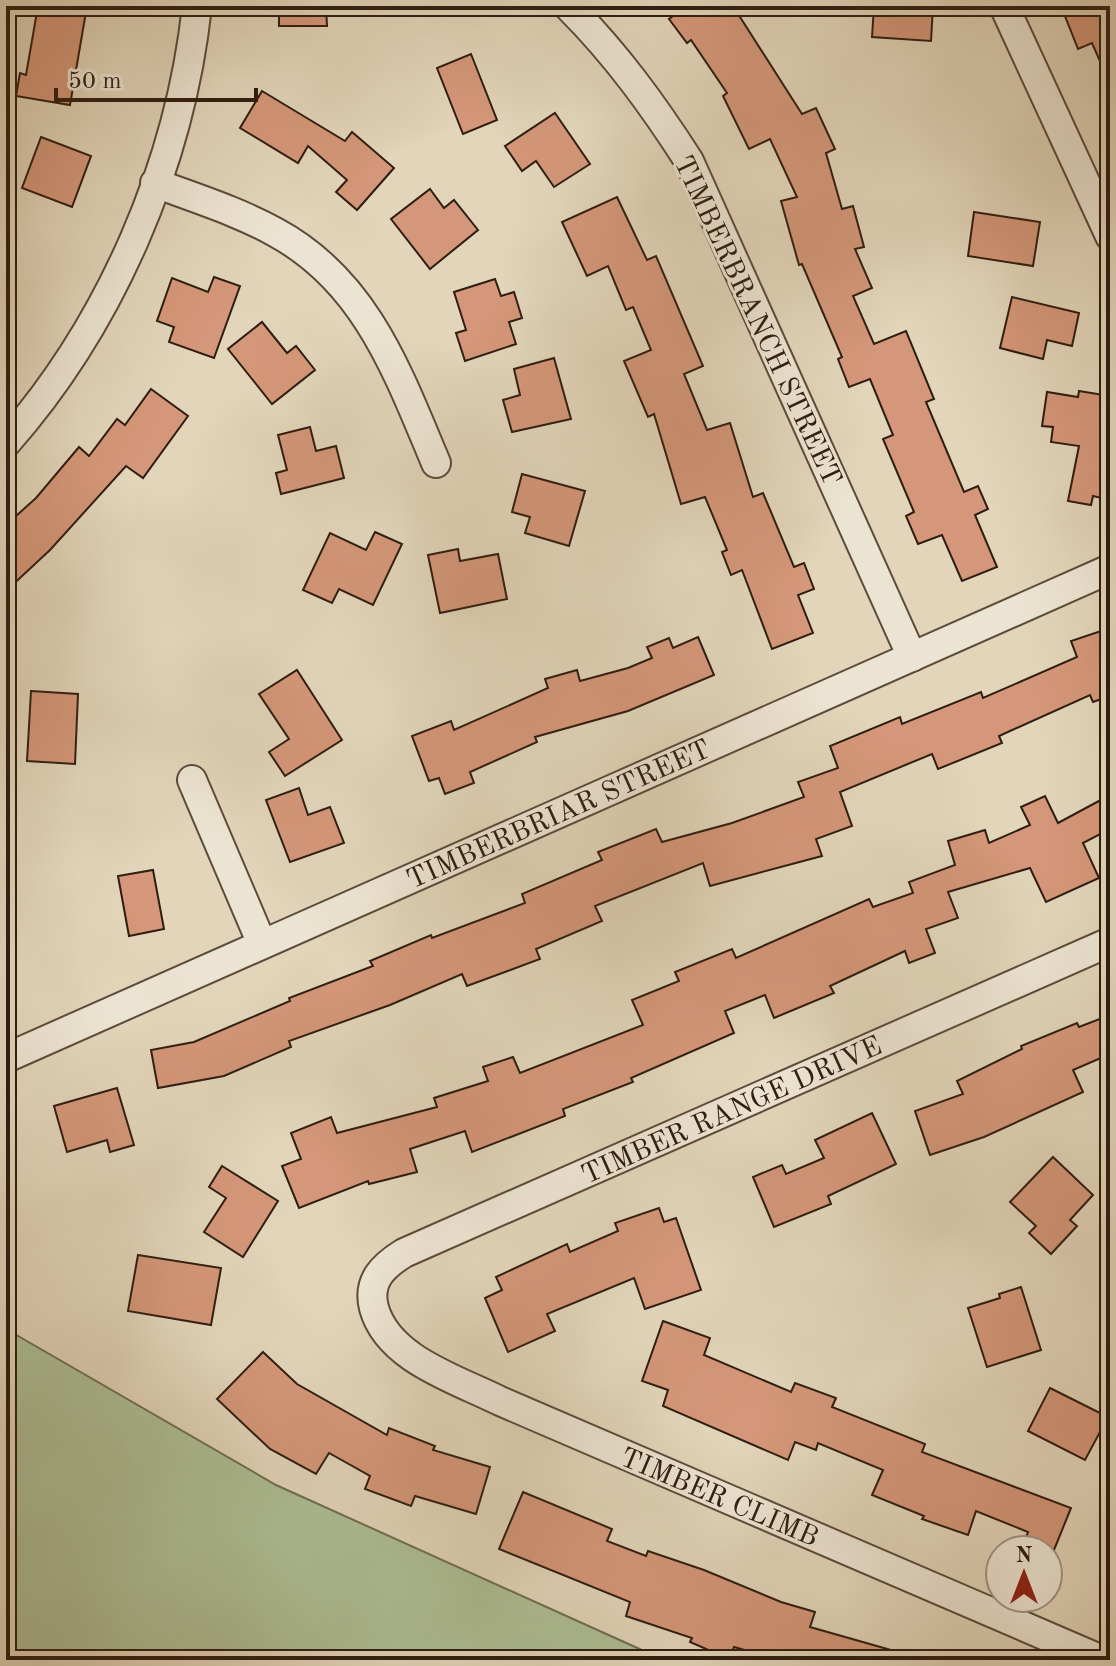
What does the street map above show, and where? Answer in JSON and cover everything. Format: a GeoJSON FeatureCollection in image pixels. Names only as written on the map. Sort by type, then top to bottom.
{"type":"FeatureCollection","features":[{"type":"Feature","properties":{"kind":"street"},"geometry":{"type":"LineString","coordinates":[[6,443],[62,370],[100,308],[136,233],[155,183],[189,66],[197,6]]}},
{"type":"Feature","properties":{"kind":"street"},"geometry":{"type":"LineString","coordinates":[[1004,6],[1110,236]]}},
{"type":"Feature","properties":{"kind":"street","name":"TIMBERBRANCH STREET"},"geometry":{"type":"LineString","coordinates":[[569,7],[607,45],[652,103],[689,161],[912,657]]}},
{"type":"Feature","properties":{"kind":"street"},"geometry":{"type":"LineString","coordinates":[[155,183],[252,220],[278,233],[325,267],[364,310],[380,334],[436,463]]}},
{"type":"Feature","properties":{"kind":"street","name":"TIMBERBRIAR STREET"},"geometry":{"type":"LineString","coordinates":[[6,1058],[1110,569]]}},
{"type":"Feature","properties":{"kind":"street"},"geometry":{"type":"LineString","coordinates":[[192,780],[262,944]]}},
{"type":"Feature","properties":{"kind":"street","name":"TIMBER RANGE DRIVE"},"geometry":{"type":"LineString","coordinates":[[371,1295],[377,1275],[404,1253],[1110,942]]}},
{"type":"Feature","properties":{"kind":"street","name":"TIMBER CLIMB"},"geometry":{"type":"LineString","coordinates":[[371,1295],[379,1326],[387,1337],[421,1361],[500,1401],[1102,1660]]}},
{"type":"Feature","properties":{"kind":"green space"},"geometry":{"type":"Polygon","coordinates":[[[6,1329],[276,1485],[664,1660],[6,1660],[6,1329]]]}},
{"type":"Feature","properties":{"kind":"building"},"geometry":{"type":"Polygon","coordinates":[[[38,6],[87,6],[70,105],[16,96],[20,73],[26,75],[38,6]]]}},
{"type":"Feature","properties":{"kind":"building"},"geometry":{"type":"Polygon","coordinates":[[[279,6],[326,6],[327,26],[279,26],[279,6]]]}},
{"type":"Feature","properties":{"kind":"building"},"geometry":{"type":"Polygon","coordinates":[[[687,6],[733,6],[802,114],[816,108],[835,149],[826,153],[842,209],[853,206],[864,247],[855,249],[872,288],[853,296],[874,344],[906,331],[934,399],[926,402],[964,492],[978,486],[988,509],[975,515],[997,567],[962,581],[942,535],[918,544],[906,516],[914,512],[883,439],[893,435],[870,379],[849,387],[838,359],[842,357],[802,264],[799,265],[781,201],[797,197],[770,139],[749,149],[723,96],[727,93],[691,40],[687,43],[669,19],[687,6]]]}},
{"type":"Feature","properties":{"kind":"building"},"geometry":{"type":"Polygon","coordinates":[[[874,6],[933,6],[931,41],[872,37],[874,6]]]}},
{"type":"Feature","properties":{"kind":"building"},"geometry":{"type":"Polygon","coordinates":[[[1090,6],[1110,6],[1110,84],[1092,43],[1078,49],[1065,16],[1090,6]]]}},
{"type":"Feature","properties":{"kind":"building"},"geometry":{"type":"Polygon","coordinates":[[[471,54],[497,120],[463,134],[437,68],[471,54]]]}},
{"type":"Feature","properties":{"kind":"building"},"geometry":{"type":"Polygon","coordinates":[[[262,91],[345,141],[352,132],[394,168],[357,210],[336,192],[347,180],[308,146],[298,163],[240,128],[262,91]]]}},
{"type":"Feature","properties":{"kind":"building"},"geometry":{"type":"Polygon","coordinates":[[[555,113],[590,164],[554,187],[536,161],[522,171],[505,146],[555,113]]]}},
{"type":"Feature","properties":{"kind":"building"},"geometry":{"type":"Polygon","coordinates":[[[41,137],[91,156],[72,207],[22,188],[41,137]]]}},
{"type":"Feature","properties":{"kind":"building"},"geometry":{"type":"Polygon","coordinates":[[[430,189],[444,208],[454,200],[478,230],[430,269],[391,219],[430,189]]]}},
{"type":"Feature","properties":{"kind":"building"},"geometry":{"type":"Polygon","coordinates":[[[617,197],[647,260],[656,256],[703,366],[684,374],[707,430],[730,423],[753,497],[763,493],[794,567],[804,563],[814,589],[798,595],[813,633],[772,649],[742,570],[731,575],[722,552],[727,550],[705,497],[681,504],[654,414],[648,417],[624,361],[651,350],[633,307],[626,310],[608,266],[587,276],[562,222],[617,197]]]}},
{"type":"Feature","properties":{"kind":"building"},"geometry":{"type":"Polygon","coordinates":[[[974,212],[1040,222],[1033,266],[968,256],[974,212]]]}},
{"type":"Feature","properties":{"kind":"building"},"geometry":{"type":"Polygon","coordinates":[[[214,277],[240,286],[214,358],[169,342],[174,327],[157,321],[172,278],[208,292],[214,277]]]}},
{"type":"Feature","properties":{"kind":"building"},"geometry":{"type":"Polygon","coordinates":[[[495,279],[501,296],[514,292],[522,318],[509,322],[516,344],[465,361],[456,333],[466,330],[454,292],[495,279]]]}},
{"type":"Feature","properties":{"kind":"building"},"geometry":{"type":"Polygon","coordinates":[[[1012,297],[1079,313],[1072,346],[1047,340],[1043,359],[1000,348],[1012,297]]]}},
{"type":"Feature","properties":{"kind":"building"},"geometry":{"type":"Polygon","coordinates":[[[262,322],[287,353],[296,346],[315,370],[272,404],[228,349],[262,322]]]}},
{"type":"Feature","properties":{"kind":"building"},"geometry":{"type":"Polygon","coordinates":[[[554,358],[571,419],[512,432],[503,400],[520,395],[514,369],[554,358]]]}},
{"type":"Feature","properties":{"kind":"building"},"geometry":{"type":"Polygon","coordinates":[[[151,389],[188,416],[143,478],[126,466],[50,550],[6,591],[6,525],[36,498],[79,447],[89,456],[117,419],[125,425],[151,389]]]}},
{"type":"Feature","properties":{"kind":"building"},"geometry":{"type":"Polygon","coordinates":[[[1079,391],[1110,396],[1101,452],[1110,454],[1110,500],[1093,496],[1091,505],[1068,501],[1079,446],[1051,442],[1053,427],[1042,426],[1047,392],[1078,397],[1079,391]]]}},
{"type":"Feature","properties":{"kind":"building"},"geometry":{"type":"Polygon","coordinates":[[[310,427],[316,451],[336,446],[344,478],[281,494],[276,473],[287,470],[278,435],[310,427]]]}},
{"type":"Feature","properties":{"kind":"building"},"geometry":{"type":"Polygon","coordinates":[[[522,474],[585,491],[569,546],[525,533],[530,517],[512,512],[522,474]]]}},
{"type":"Feature","properties":{"kind":"building"},"geometry":{"type":"Polygon","coordinates":[[[375,532],[402,544],[373,605],[339,589],[332,603],[303,590],[330,533],[366,550],[375,532]]]}},
{"type":"Feature","properties":{"kind":"building"},"geometry":{"type":"Polygon","coordinates":[[[458,549],[460,561],[498,554],[507,599],[440,613],[428,555],[458,549]]]}},
{"type":"Feature","properties":{"kind":"building"},"geometry":{"type":"Polygon","coordinates":[[[1101,631],[1110,656],[1110,696],[1093,702],[1090,695],[999,736],[1002,743],[938,769],[932,754],[840,792],[852,826],[816,839],[822,856],[710,886],[703,863],[595,906],[602,921],[536,949],[540,959],[467,986],[462,974],[390,1005],[289,1041],[291,1047],[224,1076],[158,1088],[151,1050],[194,1042],[290,1001],[289,998],[373,966],[370,961],[431,935],[432,938],[525,903],[522,894],[602,860],[598,852],[656,829],[662,842],[732,823],[804,797],[798,782],[838,768],[830,746],[900,717],[902,724],[981,692],[983,698],[1077,657],[1071,641],[1101,631]]]}},
{"type":"Feature","properties":{"kind":"building"},"geometry":{"type":"Polygon","coordinates":[[[698,637],[714,675],[628,711],[535,737],[537,742],[470,772],[474,783],[445,794],[439,778],[429,781],[412,736],[451,721],[454,730],[548,688],[545,679],[577,670],[580,681],[628,668],[652,658],[647,647],[669,638],[673,648],[698,637]]]}},
{"type":"Feature","properties":{"kind":"building"},"geometry":{"type":"Polygon","coordinates":[[[297,670],[342,740],[285,776],[269,752],[289,739],[259,694],[297,670]]]}},
{"type":"Feature","properties":{"kind":"building"},"geometry":{"type":"Polygon","coordinates":[[[31,691],[78,694],[75,764],[27,761],[31,691]]]}},
{"type":"Feature","properties":{"kind":"building"},"geometry":{"type":"Polygon","coordinates":[[[299,788],[308,815],[330,807],[344,843],[290,862],[266,800],[299,788]]]}},
{"type":"Feature","properties":{"kind":"building"},"geometry":{"type":"Polygon","coordinates":[[[1110,795],[1110,829],[1083,843],[1099,878],[1046,902],[1030,868],[948,892],[958,918],[926,929],[935,953],[909,963],[905,951],[830,986],[834,993],[774,1018],[765,995],[725,1011],[734,1033],[631,1078],[633,1082],[563,1109],[565,1116],[472,1152],[465,1131],[410,1149],[417,1172],[369,1184],[368,1181],[299,1208],[282,1166],[301,1159],[291,1133],[331,1117],[337,1133],[437,1107],[434,1098],[488,1081],[483,1067],[513,1057],[520,1073],[643,1025],[632,1000],[679,981],[675,972],[732,949],[736,958],[869,899],[873,907],[913,893],[909,882],[955,865],[948,841],[985,830],[989,843],[1030,825],[1021,807],[1045,796],[1058,823],[1110,795]]]}},
{"type":"Feature","properties":{"kind":"building"},"geometry":{"type":"Polygon","coordinates":[[[153,870],[164,929],[129,936],[118,876],[153,870]]]}},
{"type":"Feature","properties":{"kind":"building"},"geometry":{"type":"Polygon","coordinates":[[[1110,1015],[1110,1054],[1073,1070],[1083,1092],[984,1137],[930,1155],[915,1111],[963,1094],[957,1081],[1022,1049],[1021,1046],[1077,1023],[1079,1027],[1110,1015]]]}},
{"type":"Feature","properties":{"kind":"building"},"geometry":{"type":"Polygon","coordinates":[[[117,1088],[134,1145],[110,1152],[107,1140],[67,1152],[54,1106],[117,1088]]]}},
{"type":"Feature","properties":{"kind":"building"},"geometry":{"type":"Polygon","coordinates":[[[872,1113],[896,1164],[828,1196],[831,1204],[774,1227],[753,1177],[782,1165],[786,1174],[824,1158],[815,1140],[872,1113]]]}},
{"type":"Feature","properties":{"kind":"building"},"geometry":{"type":"Polygon","coordinates":[[[1053,1157],[1093,1195],[1070,1220],[1077,1226],[1051,1254],[1029,1233],[1036,1226],[1010,1202],[1053,1157]]]}},
{"type":"Feature","properties":{"kind":"building"},"geometry":{"type":"Polygon","coordinates":[[[222,1166],[278,1201],[243,1257],[204,1232],[226,1198],[209,1187],[222,1166]]]}},
{"type":"Feature","properties":{"kind":"building"},"geometry":{"type":"Polygon","coordinates":[[[659,1208],[664,1222],[676,1218],[701,1290],[645,1309],[634,1278],[547,1314],[555,1331],[508,1352],[485,1298],[502,1290],[496,1277],[567,1244],[570,1252],[618,1231],[615,1223],[659,1208]]]}},
{"type":"Feature","properties":{"kind":"building"},"geometry":{"type":"Polygon","coordinates":[[[138,1255],[221,1268],[211,1325],[128,1311],[138,1255]]]}},
{"type":"Feature","properties":{"kind":"building"},"geometry":{"type":"Polygon","coordinates":[[[1021,1287],[1041,1350],[987,1367],[968,1308],[1000,1298],[999,1294],[1021,1287]]]}},
{"type":"Feature","properties":{"kind":"building"},"geometry":{"type":"Polygon","coordinates":[[[663,1321],[710,1338],[704,1355],[791,1392],[795,1383],[836,1398],[832,1407],[925,1444],[922,1452],[1071,1508],[1060,1534],[1027,1534],[976,1511],[968,1535],[922,1519],[924,1516],[872,1495],[883,1470],[818,1443],[816,1450],[795,1442],[788,1460],[663,1406],[668,1390],[642,1381],[663,1321]]]}},
{"type":"Feature","properties":{"kind":"building"},"geometry":{"type":"Polygon","coordinates":[[[263,1352],[297,1384],[387,1435],[389,1428],[435,1446],[433,1450],[490,1467],[476,1514],[415,1496],[411,1506],[365,1489],[370,1476],[329,1453],[316,1474],[270,1449],[217,1399],[263,1352]]]}},
{"type":"Feature","properties":{"kind":"building"},"geometry":{"type":"Polygon","coordinates":[[[1050,1388],[1108,1417],[1085,1460],[1028,1431],[1050,1388]]]}},
{"type":"Feature","properties":{"kind":"building"},"geometry":{"type":"Polygon","coordinates":[[[523,1492],[612,1529],[607,1541],[646,1556],[648,1551],[704,1570],[781,1602],[815,1612],[810,1627],[905,1654],[904,1660],[780,1660],[734,1647],[729,1659],[690,1642],[692,1638],[626,1616],[630,1602],[499,1549],[523,1492]]]}}]}
